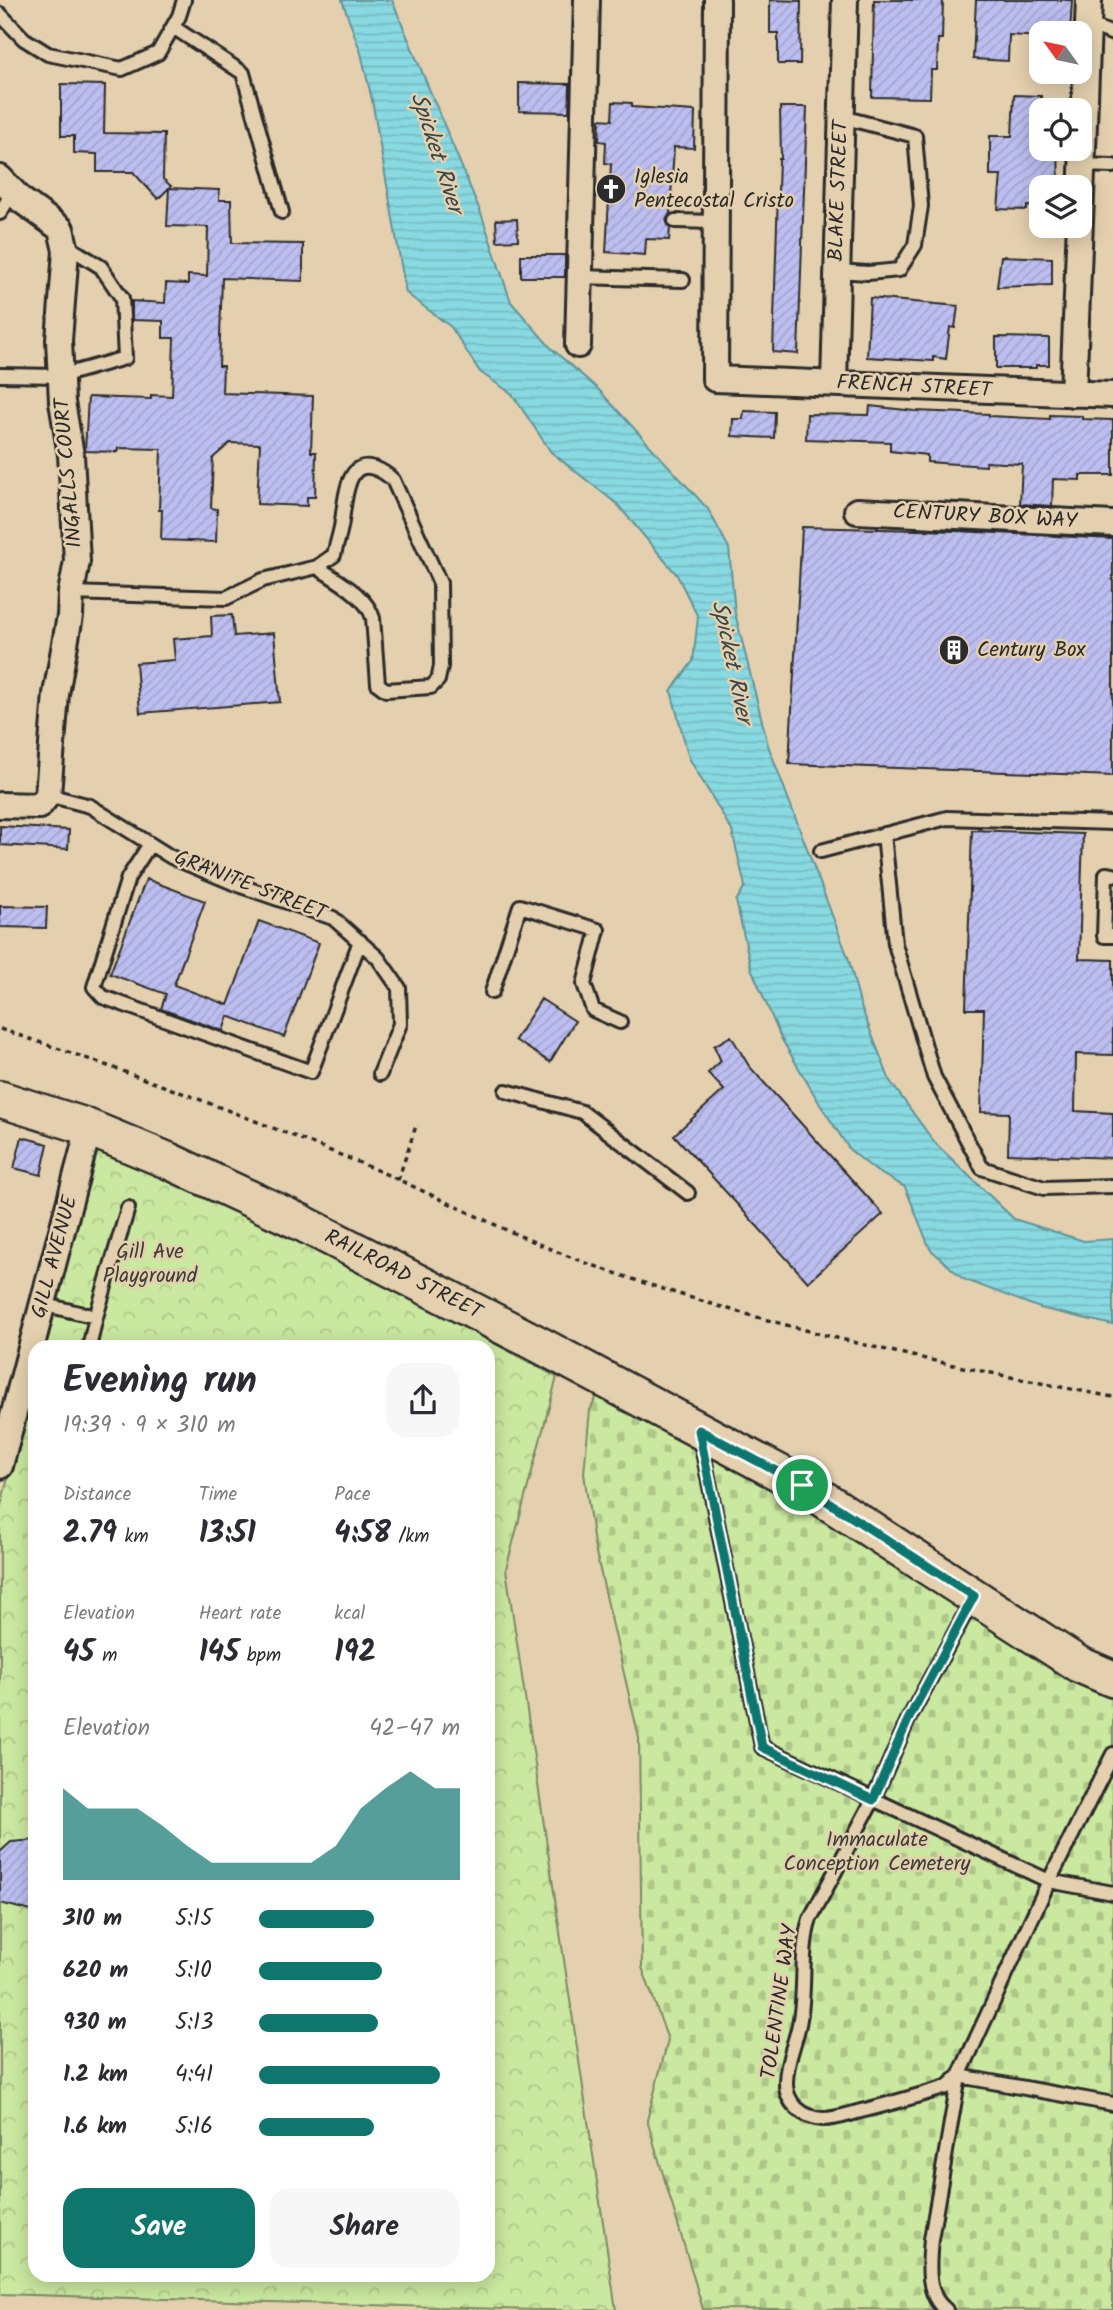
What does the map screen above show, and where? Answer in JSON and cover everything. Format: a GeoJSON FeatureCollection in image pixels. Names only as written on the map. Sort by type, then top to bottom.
{"type":"FeatureCollection","features":[{"type":"Feature","properties":{"kind":"main road","name":"RAILROAD STREET"},"geometry":{"type":"LineString","coordinates":[[0,1100],[89,1128],[169,1161],[302,1223],[802,1485],[1078,1664],[1113,1679]]}},
{"type":"Feature","properties":{"kind":"street"},"geometry":{"type":"LineString","coordinates":[[578,345],[587,0]]}},
{"type":"Feature","properties":{"kind":"street"},"geometry":{"type":"LineString","coordinates":[[716,222],[717,0]]}},
{"type":"Feature","properties":{"kind":"street","name":"BLAKE STREET"},"geometry":{"type":"LineString","coordinates":[[834,383],[845,0]]}},
{"type":"Feature","properties":{"kind":"street"},"geometry":{"type":"LineString","coordinates":[[1073,394],[1089,12]]}},
{"type":"Feature","properties":{"kind":"street"},"geometry":{"type":"LineString","coordinates":[[6,185],[21,200],[61,229],[64,244]]}},
{"type":"Feature","properties":{"kind":"street","name":"FRENCH STREET"},"geometry":{"type":"LineString","coordinates":[[716,222],[715,379],[1113,395]]}},
{"type":"Feature","properties":{"kind":"street","name":"INGALLS COURT"},"geometry":{"type":"LineString","coordinates":[[48,795],[55,694],[77,561],[71,455],[62,402],[59,340],[66,251],[64,244]]}},
{"type":"Feature","properties":{"kind":"street","name":"CENTURY BOX WAY"},"geometry":{"type":"LineString","coordinates":[[857,511],[1113,523]]}},
{"type":"Feature","properties":{"kind":"street"},"geometry":{"type":"LineString","coordinates":[[0,805],[39,806],[48,795]]}},
{"type":"Feature","properties":{"kind":"street","name":"GILL AVENUE"},"geometry":{"type":"LineString","coordinates":[[33,1340],[89,1128]]}},
{"type":"Feature","properties":{"kind":"street","name":"GILL AVENUE"},"geometry":{"type":"LineString","coordinates":[[0,1466],[28,1358]]}},
{"type":"Feature","properties":{"kind":"lane"},"geometry":{"type":"LineString","coordinates":[[0,14],[24,39],[48,54],[122,69],[158,53],[180,16],[184,0]]}},
{"type":"Feature","properties":{"kind":"lane"},"geometry":{"type":"LineString","coordinates":[[1089,12],[1113,34]]}},
{"type":"Feature","properties":{"kind":"lane"},"geometry":{"type":"LineString","coordinates":[[173,27],[243,73],[282,212]]}},
{"type":"Feature","properties":{"kind":"lane"},"geometry":{"type":"LineString","coordinates":[[837,271],[868,273],[900,270],[915,245],[921,206],[915,136],[842,117]]}},
{"type":"Feature","properties":{"kind":"lane"},"geometry":{"type":"LineString","coordinates":[[1082,165],[1113,166]]}},
{"type":"Feature","properties":{"kind":"lane"},"geometry":{"type":"LineString","coordinates":[[0,213],[6,185]]}},
{"type":"Feature","properties":{"kind":"lane"},"geometry":{"type":"LineString","coordinates":[[675,221],[716,222]]}},
{"type":"Feature","properties":{"kind":"lane"},"geometry":{"type":"LineString","coordinates":[[0,375],[61,376],[125,358],[122,298],[101,267],[64,244]]}},
{"type":"Feature","properties":{"kind":"lane"},"geometry":{"type":"LineString","coordinates":[[579,277],[683,280]]}},
{"type":"Feature","properties":{"kind":"lane"},"geometry":{"type":"LineString","coordinates":[[71,593],[226,598],[263,580],[317,567],[334,555],[346,490],[358,468],[367,466],[386,473],[393,480],[440,583],[441,666],[435,684],[431,687],[386,690],[380,687],[370,608],[317,567]]}},
{"type":"Feature","properties":{"kind":"lane","name":"GRANITE STREET"},"geometry":{"type":"LineString","coordinates":[[48,795],[90,806],[171,857],[238,885],[333,918],[378,958],[399,988],[400,1024],[380,1074]]}},
{"type":"Feature","properties":{"kind":"lane"},"geometry":{"type":"LineString","coordinates":[[821,851],[947,818],[1113,823]]}},
{"type":"Feature","properties":{"kind":"lane"},"geometry":{"type":"LineString","coordinates":[[884,834],[895,944],[926,1051],[934,1077],[982,1168],[1044,1188],[1113,1186]]}},
{"type":"Feature","properties":{"kind":"lane"},"geometry":{"type":"LineString","coordinates":[[150,844],[128,878],[94,987],[103,997],[311,1072],[360,941]]}},
{"type":"Feature","properties":{"kind":"lane"},"geometry":{"type":"LineString","coordinates":[[1113,875],[1106,874],[1104,936],[1113,936]]}},
{"type":"Feature","properties":{"kind":"lane"},"geometry":{"type":"LineString","coordinates":[[492,992],[520,906],[598,930],[584,984],[593,1010],[620,1022]]}},
{"type":"Feature","properties":{"kind":"lane"},"geometry":{"type":"LineString","coordinates":[[506,1091],[582,1112],[688,1193]]}},
{"type":"Feature","properties":{"kind":"lane"},"geometry":{"type":"LineString","coordinates":[[91,1340],[128,1208]]}},
{"type":"Feature","properties":{"kind":"lane"},"geometry":{"type":"LineString","coordinates":[[42,1304],[96,1317]]}},
{"type":"Feature","properties":{"kind":"lane"},"geometry":{"type":"LineString","coordinates":[[699,1430],[762,1747],[1049,1881],[1113,1893]]}},
{"type":"Feature","properties":{"kind":"lane","name":"TOLENTINE WAY"},"geometry":{"type":"LineString","coordinates":[[959,2076],[947,2087],[825,2119],[809,2117],[797,2109],[788,2096],[786,2082],[800,2022],[804,1988],[804,1938],[810,1919],[873,1800],[908,1720],[974,1596]]}},
{"type":"Feature","properties":{"kind":"lane"},"geometry":{"type":"LineString","coordinates":[[946,2310],[930,2283],[929,2263],[959,2076],[1049,1881],[1113,1754]]}},
{"type":"Feature","properties":{"kind":"lane"},"geometry":{"type":"LineString","coordinates":[[959,2076],[1113,2104]]}},
{"type":"Feature","properties":{"kind":"path"},"geometry":{"type":"LineString","coordinates":[[0,1029],[78,1054],[220,1108],[398,1180],[578,1259],[735,1311],[892,1353],[1113,1396]]}},
{"type":"Feature","properties":{"kind":"path"},"geometry":{"type":"LineString","coordinates":[[398,1180],[415,1126]]}},
{"type":"Feature","properties":{"kind":"green space","name":"Gill Ave Playground"},"geometry":{"type":"Polygon","coordinates":[[[93,1147],[274,1226],[488,1340],[44,1340],[93,1147]]]}},
{"type":"Feature","properties":{"kind":"green space","name":"Gill Ave Playground"},"geometry":{"type":"Polygon","coordinates":[[[495,1344],[557,1377],[506,1569],[616,2310],[535,2310],[0,2294],[0,1509],[28,1400],[28,2282],[495,2282],[495,1344]]]}},
{"type":"Feature","properties":{"kind":"green space","name":"Immaculate Conception Cemetery"},"geometry":{"type":"Polygon","coordinates":[[[600,1390],[808,1502],[1103,1694],[1113,1697],[1113,2310],[703,2309],[647,2120],[668,2040],[642,1967],[639,1738],[594,1544],[584,1473],[590,1410],[600,1390]]]}},
{"type":"Feature","properties":{"kind":"water","name":"Spicket River"},"geometry":{"type":"Polygon","coordinates":[[[342,0],[392,0],[481,213],[511,302],[552,349],[598,389],[708,509],[729,548],[735,613],[768,745],[849,960],[860,1004],[890,1081],[935,1143],[1014,1219],[1084,1241],[1113,1239],[1113,1325],[1040,1308],[963,1279],[930,1249],[905,1187],[876,1171],[850,1150],[781,1038],[751,968],[736,901],[745,886],[732,831],[689,758],[671,691],[693,661],[698,617],[677,575],[617,504],[551,452],[512,394],[480,372],[451,327],[406,293],[372,100],[361,53],[342,0]]]}},
{"type":"Feature","properties":{"kind":"building"},"geometry":{"type":"Polygon","coordinates":[[[770,0],[801,1],[800,64],[778,64],[778,33],[770,33],[770,0]]]}},
{"type":"Feature","properties":{"kind":"building"},"geometry":{"type":"Polygon","coordinates":[[[874,0],[943,0],[942,39],[938,39],[937,70],[931,70],[930,98],[872,97],[874,0]]]}},
{"type":"Feature","properties":{"kind":"building"},"geometry":{"type":"Polygon","coordinates":[[[976,0],[1072,0],[1071,21],[1029,21],[1029,36],[1009,35],[1008,61],[973,59],[976,0]]]}},
{"type":"Feature","properties":{"kind":"building"},"geometry":{"type":"Polygon","coordinates":[[[519,83],[570,84],[569,112],[519,111],[519,83]]]}},
{"type":"Feature","properties":{"kind":"building"},"geometry":{"type":"Polygon","coordinates":[[[61,84],[105,85],[104,133],[164,134],[163,179],[171,186],[158,199],[133,172],[97,172],[97,154],[74,153],[74,136],[61,136],[61,84]]]}},
{"type":"Feature","properties":{"kind":"building"},"geometry":{"type":"Polygon","coordinates":[[[1014,95],[1041,96],[1029,98],[1029,161],[1058,161],[1059,175],[1029,175],[1027,210],[998,209],[1001,175],[990,175],[990,136],[1012,136],[1014,95]]]}},
{"type":"Feature","properties":{"kind":"building"},"geometry":{"type":"Polygon","coordinates":[[[613,102],[632,103],[632,107],[695,111],[694,148],[674,147],[670,214],[666,220],[670,228],[669,240],[646,239],[645,255],[606,252],[611,164],[605,163],[606,142],[599,141],[600,119],[612,120],[613,102]]]}},
{"type":"Feature","properties":{"kind":"building"},"geometry":{"type":"Polygon","coordinates":[[[780,107],[807,107],[798,354],[773,352],[781,159],[780,107]]]}},
{"type":"Feature","properties":{"kind":"building"},"geometry":{"type":"Polygon","coordinates":[[[169,188],[219,190],[219,200],[231,200],[232,243],[303,244],[303,281],[222,278],[219,366],[223,366],[222,393],[313,396],[311,452],[316,452],[315,497],[307,497],[307,506],[257,504],[260,444],[230,443],[213,458],[211,508],[217,509],[216,542],[161,540],[161,449],[118,448],[117,452],[85,451],[88,397],[151,399],[151,395],[172,396],[174,338],[163,338],[163,321],[132,320],[132,301],[165,303],[166,283],[188,284],[188,275],[207,276],[208,227],[167,226],[169,188]]]}},
{"type":"Feature","properties":{"kind":"building"},"geometry":{"type":"Polygon","coordinates":[[[517,219],[518,240],[497,241],[496,220],[517,219]]]}},
{"type":"Feature","properties":{"kind":"building"},"geometry":{"type":"Polygon","coordinates":[[[521,255],[565,255],[565,277],[521,277],[521,255]]]}},
{"type":"Feature","properties":{"kind":"building"},"geometry":{"type":"Polygon","coordinates":[[[1001,256],[1052,258],[1052,285],[997,287],[1001,256]]]}},
{"type":"Feature","properties":{"kind":"building"},"geometry":{"type":"Polygon","coordinates":[[[870,298],[958,306],[955,328],[950,327],[946,359],[933,357],[933,361],[867,357],[870,298]]]}},
{"type":"Feature","properties":{"kind":"building"},"geometry":{"type":"Polygon","coordinates":[[[996,337],[1049,338],[1049,365],[1036,365],[1036,368],[996,368],[996,337]]]}},
{"type":"Feature","properties":{"kind":"building"},"geometry":{"type":"Polygon","coordinates":[[[870,406],[989,416],[1050,419],[1050,415],[1082,416],[1082,419],[1113,420],[1113,475],[1080,475],[1080,480],[1053,479],[1052,506],[1020,504],[1022,464],[986,462],[986,466],[927,462],[927,455],[890,451],[890,442],[806,439],[807,414],[869,415],[870,406]]]}},
{"type":"Feature","properties":{"kind":"building"},"geometry":{"type":"Polygon","coordinates":[[[744,411],[775,412],[774,438],[732,436],[733,419],[743,419],[744,411]]]}},
{"type":"Feature","properties":{"kind":"building","name":"Century Box"},"geometry":{"type":"Polygon","coordinates":[[[802,527],[1113,539],[1113,776],[789,764],[802,527]]]}},
{"type":"Feature","properties":{"kind":"building"},"geometry":{"type":"Polygon","coordinates":[[[232,615],[234,636],[274,633],[280,702],[140,713],[136,663],[175,660],[173,639],[212,636],[211,616],[232,615]]]}},
{"type":"Feature","properties":{"kind":"building"},"geometry":{"type":"Polygon","coordinates":[[[0,826],[69,830],[68,849],[0,845],[0,826]]]}},
{"type":"Feature","properties":{"kind":"building"},"geometry":{"type":"Polygon","coordinates":[[[972,830],[1083,834],[1079,959],[1113,960],[1113,1055],[1076,1054],[1075,1111],[1113,1113],[1113,1158],[1008,1154],[1009,1113],[981,1112],[984,1009],[966,1009],[972,830]]]}},
{"type":"Feature","properties":{"kind":"building"},"geometry":{"type":"Polygon","coordinates":[[[146,879],[205,901],[174,985],[228,1005],[259,921],[319,943],[284,1037],[228,1016],[223,1031],[161,1009],[166,994],[110,974],[146,879]]]}},
{"type":"Feature","properties":{"kind":"building"},"geometry":{"type":"Polygon","coordinates":[[[0,906],[47,907],[46,928],[0,927],[0,906]]]}},
{"type":"Feature","properties":{"kind":"building"},"geometry":{"type":"Polygon","coordinates":[[[541,999],[575,1021],[550,1062],[515,1040],[541,999]]]}},
{"type":"Feature","properties":{"kind":"building"},"geometry":{"type":"Polygon","coordinates":[[[731,1036],[749,1066],[883,1214],[808,1282],[674,1135],[724,1090],[708,1073],[721,1061],[714,1046],[731,1036]]]}},
{"type":"Feature","properties":{"kind":"building"},"geometry":{"type":"Polygon","coordinates":[[[22,1137],[48,1144],[41,1175],[14,1168],[22,1137]]]}},
{"type":"Feature","properties":{"kind":"building"},"geometry":{"type":"Polygon","coordinates":[[[28,1841],[28,1910],[0,1903],[0,1852],[11,1842],[28,1841]]]}},
{"type":"Feature","properties":{"kind":"place","name":"Iglesia Pentecostal Cristo"},"geometry":{"type":"Point","coordinates":[611,189]}},
{"type":"Feature","properties":{"kind":"place","name":"Century Box"},"geometry":{"type":"Point","coordinates":[954,650]}},
{"type":"Feature","properties":{"kind":"route"},"geometry":{"type":"LineString","coordinates":[[699,1430],[802,1485],[974,1596],[908,1720],[873,1800],[762,1747],[699,1430]]}}]}
